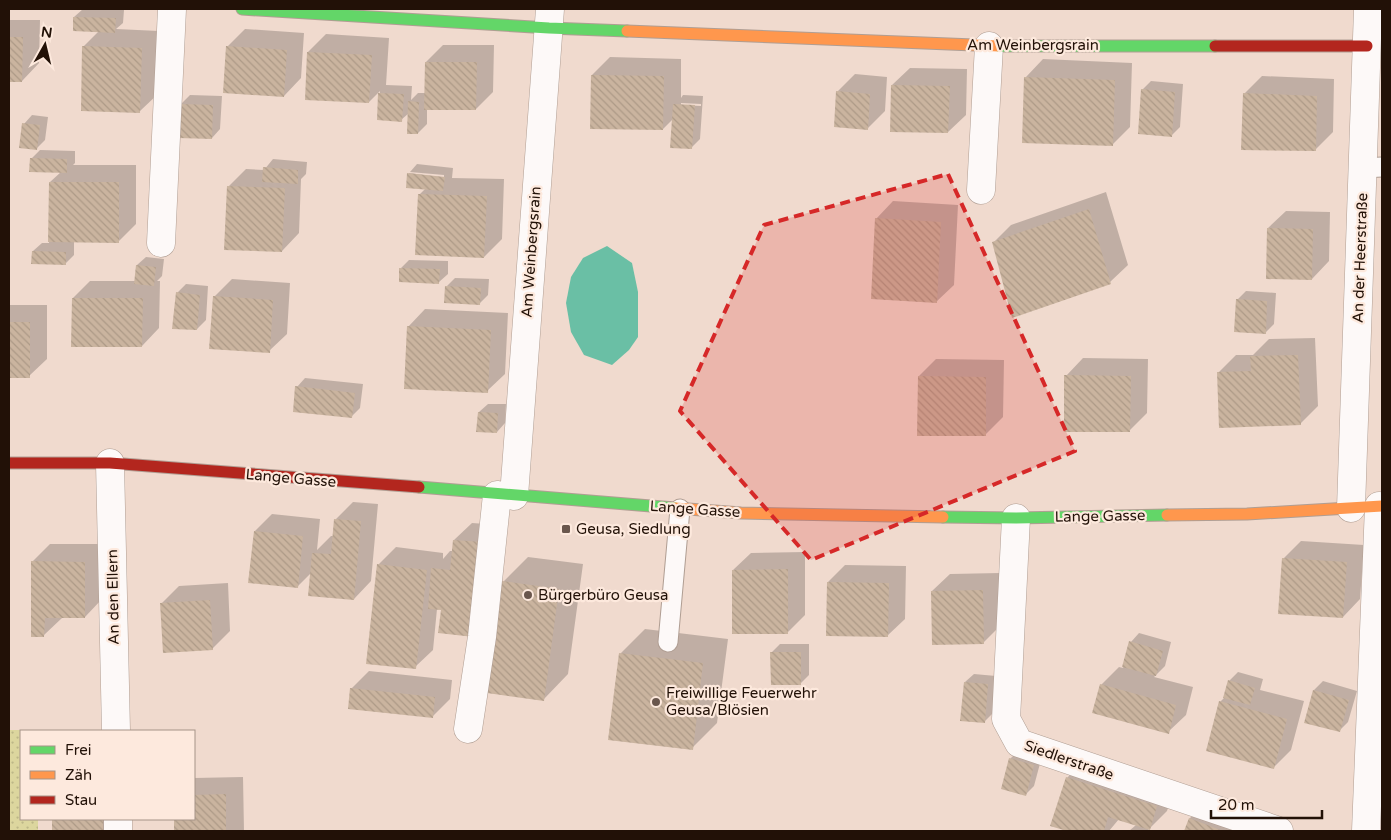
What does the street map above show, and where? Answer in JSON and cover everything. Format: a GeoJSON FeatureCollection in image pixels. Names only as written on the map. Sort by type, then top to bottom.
{"type":"FeatureCollection","features":[{"type":"Feature","properties":{"kind":"street"},"geometry":{"type":"LineString","coordinates":[[161,243],[172,9]]}},
{"type":"Feature","properties":{"kind":"street","name":"Am Weinbergsrain"},"geometry":{"type":"LineString","coordinates":[[242,9],[549,18],[699,35],[990,46],[1367,46]]}},
{"type":"Feature","properties":{"kind":"street","name":"An der Heerstraße"},"geometry":{"type":"LineString","coordinates":[[1351,508],[1372,168],[1367,46],[1368,9]]}},
{"type":"Feature","properties":{"kind":"street","name":"Am Weinbergsrain"},"geometry":{"type":"LineString","coordinates":[[468,729],[506,495],[516,450],[549,18]]}},
{"type":"Feature","properties":{"kind":"street"},"geometry":{"type":"LineString","coordinates":[[981,190],[990,46]]}},
{"type":"Feature","properties":{"kind":"street","name":"Lange Gasse"},"geometry":{"type":"LineString","coordinates":[[9,463],[110,463],[740,513],[1016,518],[1247,514],[1380,506]]}},
{"type":"Feature","properties":{"kind":"street","name":"An den Ellern"},"geometry":{"type":"LineString","coordinates":[[110,463],[116,730]]}},
{"type":"Feature","properties":{"kind":"street"},"geometry":{"type":"LineString","coordinates":[[1366,831],[1380,506]]}},
{"type":"Feature","properties":{"kind":"street","name":"Siedlerstraße"},"geometry":{"type":"LineString","coordinates":[[1016,518],[1006,718],[1018,743],[1279,831]]}},
{"type":"Feature","properties":{"kind":"lane"},"geometry":{"type":"LineString","coordinates":[[668,642],[680,508]]}},
{"type":"Feature","properties":{"kind":"highlighted area"},"geometry":{"type":"Polygon","coordinates":[[[948,174],[1075,451],[811,560],[680,411],[764,225],[948,174]]]}},
{"type":"Feature","properties":{"kind":"shaded area"},"geometry":{"type":"Polygon","coordinates":[[[9,730],[20,730],[20,820],[38,820],[38,831],[9,831],[9,730]]]}},
{"type":"Feature","properties":{"kind":"water"},"geometry":{"type":"Polygon","coordinates":[[[607,246],[632,263],[638,292],[638,337],[629,350],[612,365],[584,355],[571,332],[566,303],[571,277],[583,258],[607,246]]]}},
{"type":"Feature","properties":{"kind":"building"},"geometry":{"type":"Polygon","coordinates":[[[73,17],[116,18],[115,33],[73,31],[73,17]]]}},
{"type":"Feature","properties":{"kind":"building"},"geometry":{"type":"Polygon","coordinates":[[[9,37],[23,37],[22,82],[9,82],[9,37]]]}},
{"type":"Feature","properties":{"kind":"building"},"geometry":{"type":"Polygon","coordinates":[[[82,46],[142,48],[140,113],[81,111],[82,46]]]}},
{"type":"Feature","properties":{"kind":"building"},"geometry":{"type":"Polygon","coordinates":[[[226,46],[287,50],[284,97],[223,93],[226,46]]]}},
{"type":"Feature","properties":{"kind":"building"},"geometry":{"type":"Polygon","coordinates":[[[307,52],[372,55],[369,103],[305,100],[307,52]]]}},
{"type":"Feature","properties":{"kind":"building"},"geometry":{"type":"Polygon","coordinates":[[[425,62],[477,62],[476,110],[424,110],[425,62]]]}},
{"type":"Feature","properties":{"kind":"building"},"geometry":{"type":"Polygon","coordinates":[[[591,75],[664,76],[663,130],[590,129],[591,75]]]}},
{"type":"Feature","properties":{"kind":"building"},"geometry":{"type":"Polygon","coordinates":[[[1024,77],[1115,80],[1113,146],[1022,143],[1024,77]]]}},
{"type":"Feature","properties":{"kind":"building"},"geometry":{"type":"Polygon","coordinates":[[[891,85],[950,86],[948,133],[890,132],[891,85]]]}},
{"type":"Feature","properties":{"kind":"building"},"geometry":{"type":"Polygon","coordinates":[[[1141,89],[1175,92],[1172,137],[1138,134],[1141,89]]]}},
{"type":"Feature","properties":{"kind":"building"},"geometry":{"type":"Polygon","coordinates":[[[836,91],[870,94],[868,130],[834,127],[836,91]]]}},
{"type":"Feature","properties":{"kind":"building"},"geometry":{"type":"Polygon","coordinates":[[[378,93],[404,94],[402,122],[377,120],[378,93]]]}},
{"type":"Feature","properties":{"kind":"building"},"geometry":{"type":"Polygon","coordinates":[[[1243,93],[1317,96],[1316,151],[1241,150],[1243,93]]]}},
{"type":"Feature","properties":{"kind":"building"},"geometry":{"type":"Polygon","coordinates":[[[408,101],[419,102],[418,134],[407,134],[408,101]]]}},
{"type":"Feature","properties":{"kind":"building"},"geometry":{"type":"Polygon","coordinates":[[[180,104],[213,105],[212,139],[178,138],[180,104]]]}},
{"type":"Feature","properties":{"kind":"building"},"geometry":{"type":"Polygon","coordinates":[[[673,104],[695,105],[692,149],[670,148],[673,104]]]}},
{"type":"Feature","properties":{"kind":"building"},"geometry":{"type":"Polygon","coordinates":[[[22,123],[40,125],[37,150],[19,148],[22,123]]]}},
{"type":"Feature","properties":{"kind":"building"},"geometry":{"type":"Polygon","coordinates":[[[30,158],[67,159],[67,173],[29,172],[30,158]]]}},
{"type":"Feature","properties":{"kind":"building"},"geometry":{"type":"Polygon","coordinates":[[[263,167],[298,170],[298,184],[262,182],[263,167]]]}},
{"type":"Feature","properties":{"kind":"building"},"geometry":{"type":"Polygon","coordinates":[[[407,173],[445,177],[443,191],[406,188],[407,173]]]}},
{"type":"Feature","properties":{"kind":"building"},"geometry":{"type":"Polygon","coordinates":[[[49,182],[119,182],[119,243],[48,242],[49,182]]]}},
{"type":"Feature","properties":{"kind":"building"},"geometry":{"type":"Polygon","coordinates":[[[227,186],[285,188],[282,252],[224,250],[227,186]]]}},
{"type":"Feature","properties":{"kind":"building"},"geometry":{"type":"Polygon","coordinates":[[[418,194],[487,196],[484,258],[415,255],[418,194]]]}},
{"type":"Feature","properties":{"kind":"building"},"geometry":{"type":"Polygon","coordinates":[[[1089,209],[1111,284],[1012,318],[992,242],[1089,209]]]}},
{"type":"Feature","properties":{"kind":"building"},"geometry":{"type":"Polygon","coordinates":[[[875,218],[941,222],[937,303],[871,299],[875,218]]]}},
{"type":"Feature","properties":{"kind":"building"},"geometry":{"type":"Polygon","coordinates":[[[1267,228],[1313,229],[1312,280],[1266,279],[1267,228]]]}},
{"type":"Feature","properties":{"kind":"building"},"geometry":{"type":"Polygon","coordinates":[[[32,251],[66,252],[66,265],[31,264],[32,251]]]}},
{"type":"Feature","properties":{"kind":"building"},"geometry":{"type":"Polygon","coordinates":[[[136,265],[156,267],[154,286],[134,284],[136,265]]]}},
{"type":"Feature","properties":{"kind":"building"},"geometry":{"type":"Polygon","coordinates":[[[399,268],[440,269],[439,284],[399,282],[399,268]]]}},
{"type":"Feature","properties":{"kind":"building"},"geometry":{"type":"Polygon","coordinates":[[[445,286],[481,288],[480,305],[444,303],[445,286]]]}},
{"type":"Feature","properties":{"kind":"building"},"geometry":{"type":"Polygon","coordinates":[[[176,292],[200,295],[197,330],[172,329],[176,292]]]}},
{"type":"Feature","properties":{"kind":"building"},"geometry":{"type":"Polygon","coordinates":[[[213,296],[273,300],[270,353],[209,349],[213,296]]]}},
{"type":"Feature","properties":{"kind":"building"},"geometry":{"type":"Polygon","coordinates":[[[72,298],[143,298],[142,347],[71,347],[72,298]]]}},
{"type":"Feature","properties":{"kind":"building"},"geometry":{"type":"Polygon","coordinates":[[[1236,299],[1267,301],[1266,334],[1234,332],[1236,299]]]}},
{"type":"Feature","properties":{"kind":"building"},"geometry":{"type":"Polygon","coordinates":[[[9,322],[30,322],[30,378],[9,378],[9,322]]]}},
{"type":"Feature","properties":{"kind":"building"},"geometry":{"type":"Polygon","coordinates":[[[407,326],[491,330],[488,393],[404,389],[407,326]]]}},
{"type":"Feature","properties":{"kind":"building"},"geometry":{"type":"Polygon","coordinates":[[[1298,355],[1301,425],[1219,428],[1217,372],[1251,371],[1250,356],[1298,355]]]}},
{"type":"Feature","properties":{"kind":"building"},"geometry":{"type":"Polygon","coordinates":[[[1064,375],[1131,376],[1130,432],[1064,432],[1064,375]]]}},
{"type":"Feature","properties":{"kind":"building"},"geometry":{"type":"Polygon","coordinates":[[[918,376],[986,377],[986,436],[917,436],[918,376]]]}},
{"type":"Feature","properties":{"kind":"building"},"geometry":{"type":"Polygon","coordinates":[[[295,386],[355,393],[352,418],[293,412],[295,386]]]}},
{"type":"Feature","properties":{"kind":"building"},"geometry":{"type":"Polygon","coordinates":[[[478,412],[498,413],[497,433],[476,432],[478,412]]]}},
{"type":"Feature","properties":{"kind":"building"},"geometry":{"type":"Polygon","coordinates":[[[334,519],[361,521],[354,600],[308,596],[312,553],[331,554],[334,519]]]}},
{"type":"Feature","properties":{"kind":"building"},"geometry":{"type":"Polygon","coordinates":[[[254,531],[303,536],[298,588],[248,583],[254,531]]]}},
{"type":"Feature","properties":{"kind":"building"},"geometry":{"type":"Polygon","coordinates":[[[453,540],[483,542],[474,637],[438,633],[441,610],[428,609],[431,568],[450,570],[453,540]]]}},
{"type":"Feature","properties":{"kind":"building"},"geometry":{"type":"Polygon","coordinates":[[[1282,558],[1347,562],[1343,618],[1278,614],[1282,558]]]}},
{"type":"Feature","properties":{"kind":"building"},"geometry":{"type":"Polygon","coordinates":[[[31,561],[85,562],[85,618],[45,618],[44,637],[31,637],[31,561]]]}},
{"type":"Feature","properties":{"kind":"building"},"geometry":{"type":"Polygon","coordinates":[[[377,564],[427,570],[416,669],[366,664],[377,564]]]}},
{"type":"Feature","properties":{"kind":"building"},"geometry":{"type":"Polygon","coordinates":[[[788,569],[788,634],[732,634],[732,570],[788,569]]]}},
{"type":"Feature","properties":{"kind":"building"},"geometry":{"type":"Polygon","coordinates":[[[502,581],[559,589],[544,701],[487,693],[502,581]]]}},
{"type":"Feature","properties":{"kind":"building"},"geometry":{"type":"Polygon","coordinates":[[[827,582],[889,583],[888,637],[826,636],[827,582]]]}},
{"type":"Feature","properties":{"kind":"building"},"geometry":{"type":"Polygon","coordinates":[[[983,590],[984,644],[932,645],[931,591],[983,590]]]}},
{"type":"Feature","properties":{"kind":"building"},"geometry":{"type":"Polygon","coordinates":[[[210,600],[213,650],[163,653],[160,603],[210,600]]]}},
{"type":"Feature","properties":{"kind":"building"},"geometry":{"type":"Polygon","coordinates":[[[1129,641],[1163,651],[1156,676],[1122,667],[1129,641]]]}},
{"type":"Feature","properties":{"kind":"building"},"geometry":{"type":"Polygon","coordinates":[[[770,652],[801,652],[801,685],[771,685],[770,652]]]}},
{"type":"Feature","properties":{"kind":"building","name":"Freiwillige Feuerwehr Geusa/Blösien"},"geometry":{"type":"Polygon","coordinates":[[[619,653],[703,663],[693,750],[608,740],[619,653]]]}},
{"type":"Feature","properties":{"kind":"building"},"geometry":{"type":"Polygon","coordinates":[[[1228,680],[1255,688],[1250,705],[1223,698],[1228,680]]]}},
{"type":"Feature","properties":{"kind":"building"},"geometry":{"type":"Polygon","coordinates":[[[964,682],[988,684],[985,723],[960,721],[964,682]]]}},
{"type":"Feature","properties":{"kind":"building"},"geometry":{"type":"Polygon","coordinates":[[[1100,684],[1176,705],[1169,734],[1092,713],[1100,684]]]}},
{"type":"Feature","properties":{"kind":"building"},"geometry":{"type":"Polygon","coordinates":[[[350,688],[435,697],[433,718],[348,709],[350,688]]]}},
{"type":"Feature","properties":{"kind":"building"},"geometry":{"type":"Polygon","coordinates":[[[1313,690],[1349,700],[1340,732],[1304,723],[1313,690]]]}},
{"type":"Feature","properties":{"kind":"building"},"geometry":{"type":"Polygon","coordinates":[[[1219,701],[1287,719],[1274,769],[1206,751],[1219,701]]]}},
{"type":"Feature","properties":{"kind":"building"},"geometry":{"type":"Polygon","coordinates":[[[1009,758],[1034,765],[1026,796],[1001,789],[1009,758]]]}},
{"type":"Feature","properties":{"kind":"building"},"geometry":{"type":"Polygon","coordinates":[[[1066,777],[1157,806],[1150,830],[1108,817],[1104,831],[1067,831],[1050,826],[1066,777]]]}},
{"type":"Feature","properties":{"kind":"building"},"geometry":{"type":"Polygon","coordinates":[[[226,794],[226,831],[174,831],[174,820],[195,820],[195,795],[226,794]]]}},
{"type":"Feature","properties":{"kind":"building"},"geometry":{"type":"Polygon","coordinates":[[[1189,818],[1223,831],[1184,831],[1189,818]]]}},
{"type":"Feature","properties":{"kind":"building"},"geometry":{"type":"Polygon","coordinates":[[[52,820],[103,820],[103,831],[52,831],[52,820]]]}},
{"type":"Feature","properties":{"kind":"traffic: fast"},"geometry":{"type":"LineString","coordinates":[[242,9],[627,31]]}},
{"type":"Feature","properties":{"kind":"traffic: fast"},"geometry":{"type":"LineString","coordinates":[[999,46],[1215,46]]}},
{"type":"Feature","properties":{"kind":"traffic: fast"},"geometry":{"type":"LineString","coordinates":[[419,487],[675,508]]}},
{"type":"Feature","properties":{"kind":"traffic: fast"},"geometry":{"type":"LineString","coordinates":[[943,517],[1016,518],[1167,515]]}},
{"type":"Feature","properties":{"kind":"traffic: slow"},"geometry":{"type":"LineString","coordinates":[[627,31],[999,46]]}},
{"type":"Feature","properties":{"kind":"traffic: slow"},"geometry":{"type":"LineString","coordinates":[[1167,515],[1247,514],[1382,506]]}},
{"type":"Feature","properties":{"kind":"traffic: slow"},"geometry":{"type":"LineString","coordinates":[[675,508],[741,513],[943,517]]}},
{"type":"Feature","properties":{"kind":"traffic: jam"},"geometry":{"type":"LineString","coordinates":[[1215,46],[1367,46]]}},
{"type":"Feature","properties":{"kind":"traffic: jam"},"geometry":{"type":"LineString","coordinates":[[9,463],[110,463],[419,487]]}},
{"type":"Feature","properties":{"kind":"place","name":"Geusa, Siedlung"},"geometry":{"type":"Point","coordinates":[566,529]}},
{"type":"Feature","properties":{"kind":"place","name":"Bürgerbüro Geusa"},"geometry":{"type":"Point","coordinates":[528,595]}},
{"type":"Feature","properties":{"kind":"place","name":"Freiwillige Feuerwehr Geusa/Blösien"},"geometry":{"type":"Point","coordinates":[656,702]}}]}
